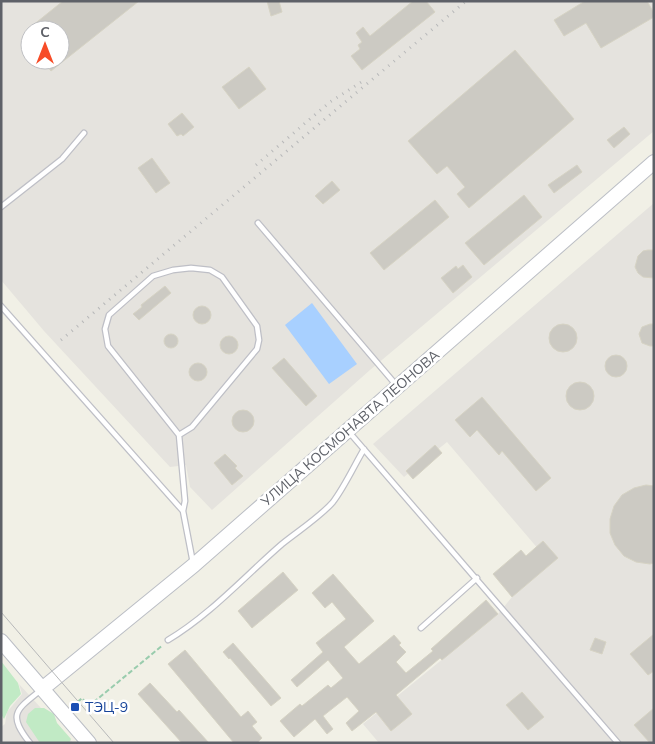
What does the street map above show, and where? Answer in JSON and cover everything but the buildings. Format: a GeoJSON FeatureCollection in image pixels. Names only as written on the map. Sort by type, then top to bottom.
{"type":"FeatureCollection","features":[{"type":"Feature","properties":{"kind":"street","name":"УЛИЦА КОСМОНАВТА ЛЕОНОВА"},"geometry":{"type":"LineString","coordinates":[[42,689],[194,564],[654,162]]}},
{"type":"Feature","properties":{"kind":"street"},"geometry":{"type":"LineString","coordinates":[[1,641],[90,743]]}},
{"type":"Feature","properties":{"kind":"lane"},"geometry":{"type":"LineString","coordinates":[[1,208],[62,159],[84,133]]}},
{"type":"Feature","properties":{"kind":"lane"},"geometry":{"type":"LineString","coordinates":[[258,223],[398,387]]}},
{"type":"Feature","properties":{"kind":"lane"},"geometry":{"type":"LineString","coordinates":[[179,435],[192,427],[257,349],[259,340],[257,326],[222,277],[210,270],[191,268],[173,270],[152,276],[109,315],[105,329],[108,346],[179,435],[185,501],[183,511],[194,564]]}},
{"type":"Feature","properties":{"kind":"lane"},"geometry":{"type":"LineString","coordinates":[[1,306],[183,511]]}},
{"type":"Feature","properties":{"kind":"lane"},"geometry":{"type":"LineString","coordinates":[[348,431],[618,743]]}},
{"type":"Feature","properties":{"kind":"lane"},"geometry":{"type":"LineString","coordinates":[[168,640],[190,628],[258,565],[332,502],[364,449]]}},
{"type":"Feature","properties":{"kind":"lane"},"geometry":{"type":"LineString","coordinates":[[421,628],[476,578]]}},
{"type":"Feature","properties":{"kind":"lane"},"geometry":{"type":"LineString","coordinates":[[30,743],[17,725],[16,717],[23,705],[42,689]]}},
{"type":"Feature","properties":{"kind":"path"},"geometry":{"type":"LineString","coordinates":[[70,708],[82,698],[89,706],[168,640]]}},
{"type":"Feature","properties":{"kind":"shaded area"},"geometry":{"type":"Polygon","coordinates":[[[1,1],[654,1],[654,131],[370,370],[212,510],[190,487],[186,465],[170,467],[44,331],[1,280],[1,1]]]}},
{"type":"Feature","properties":{"kind":"shaded area"},"geometry":{"type":"Polygon","coordinates":[[[654,203],[654,743],[379,743],[363,724],[498,614],[512,597],[551,564],[447,442],[404,477],[373,444],[654,203]]]}},
{"type":"Feature","properties":{"kind":"shaded area"},"geometry":{"type":"Polygon","coordinates":[[[19,684],[73,743],[1,743],[1,727],[5,724],[7,712],[22,694],[19,684]]]}},
{"type":"Feature","properties":{"kind":"green space"},"geometry":{"type":"Polygon","coordinates":[[[1,661],[18,683],[21,694],[10,706],[4,719],[1,714],[1,661]]]}},
{"type":"Feature","properties":{"kind":"green space"},"geometry":{"type":"Polygon","coordinates":[[[35,708],[44,708],[54,714],[57,723],[71,739],[69,743],[40,743],[26,722],[28,714],[35,708]]]}},
{"type":"Feature","properties":{"kind":"water"},"geometry":{"type":"Polygon","coordinates":[[[312,303],[357,364],[329,384],[285,325],[312,303]]]}},
{"type":"Feature","properties":{"kind":"tram line"},"geometry":{"type":"LineString","coordinates":[[1,612],[114,743]]}},
{"type":"Feature","properties":{"kind":"railway"},"geometry":{"type":"LineString","coordinates":[[61,340],[466,1]]}},
{"type":"Feature","properties":{"kind":"railway"},"geometry":{"type":"LineString","coordinates":[[256,165],[330,102],[366,79]]}},
{"type":"Feature","properties":{"kind":"place","name":"ТЭЦ-9"},"geometry":{"type":"Point","coordinates":[75,707]}}]}
